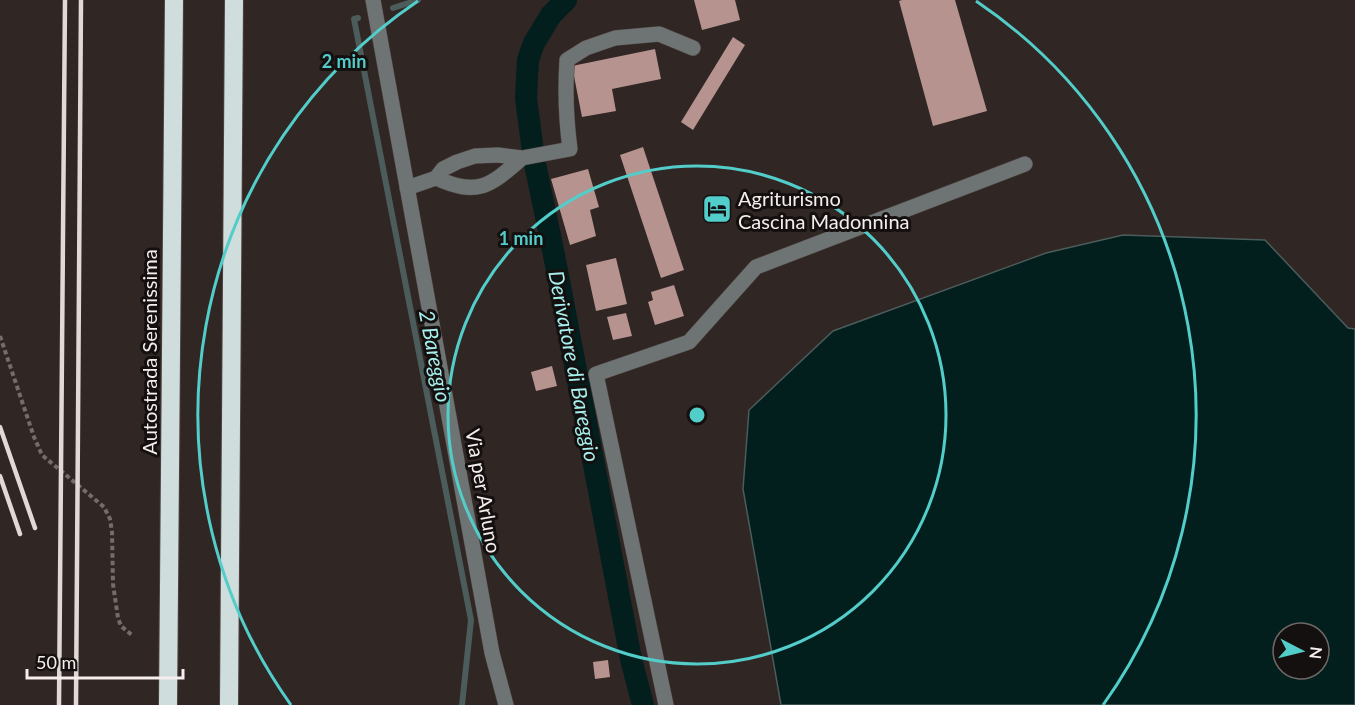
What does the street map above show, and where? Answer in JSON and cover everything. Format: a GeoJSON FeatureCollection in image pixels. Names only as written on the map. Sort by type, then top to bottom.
{"type":"FeatureCollection","features":[{"type":"Feature","properties":{"kind":"highway","name":"Autostrada Serenissima"},"geometry":{"type":"LineString","coordinates":[[168,705],[174,0]]}},
{"type":"Feature","properties":{"kind":"highway"},"geometry":{"type":"LineString","coordinates":[[229,705],[234,0]]}},
{"type":"Feature","properties":{"kind":"street","name":"Via per Arluno"},"geometry":{"type":"LineString","coordinates":[[373,0],[492,653],[506,705]]}},
{"type":"Feature","properties":{"kind":"street"},"geometry":{"type":"LineString","coordinates":[[407,188],[436,178],[443,169],[475,156],[498,155],[522,158],[570,149],[565,88],[567,60],[586,48],[615,38],[658,34],[693,48]]}},
{"type":"Feature","properties":{"kind":"street"},"geometry":{"type":"LineString","coordinates":[[436,178],[455,187],[471,189],[491,183],[522,158]]}},
{"type":"Feature","properties":{"kind":"street"},"geometry":{"type":"LineString","coordinates":[[666,705],[597,374],[689,342],[756,267],[1026,164]]}},
{"type":"Feature","properties":{"kind":"path"},"geometry":{"type":"LineString","coordinates":[[0,336],[42,455],[46,461],[104,507],[107,513],[112,532],[113,584],[118,618],[121,626],[133,636]]}},
{"type":"Feature","properties":{"kind":"water"},"geometry":{"type":"Polygon","coordinates":[[[1123,235],[1265,240],[1348,328],[1355,329],[1355,705],[781,705],[743,489],[749,410],[833,331],[1046,253],[1123,235]]]}},
{"type":"Feature","properties":{"kind":"building"},"geometry":{"type":"Polygon","coordinates":[[[694,0],[735,0],[740,20],[702,30],[694,0]]]}},
{"type":"Feature","properties":{"kind":"building"},"geometry":{"type":"Polygon","coordinates":[[[955,0],[987,111],[933,126],[899,1],[955,0]]]}},
{"type":"Feature","properties":{"kind":"building"},"geometry":{"type":"Polygon","coordinates":[[[733,37],[745,45],[693,130],[681,122],[733,37]]]}},
{"type":"Feature","properties":{"kind":"building"},"geometry":{"type":"Polygon","coordinates":[[[655,49],[661,79],[612,89],[616,111],[582,117],[572,66],[655,49]]]}},
{"type":"Feature","properties":{"kind":"building"},"geometry":{"type":"Polygon","coordinates":[[[643,147],[684,270],[661,278],[620,155],[643,147]]]}},
{"type":"Feature","properties":{"kind":"building"},"geometry":{"type":"Polygon","coordinates":[[[588,169],[599,207],[590,210],[596,236],[570,245],[551,179],[588,169]]]}},
{"type":"Feature","properties":{"kind":"building"},"geometry":{"type":"Polygon","coordinates":[[[616,258],[627,304],[596,311],[586,265],[616,258]]]}},
{"type":"Feature","properties":{"kind":"building"},"geometry":{"type":"Polygon","coordinates":[[[674,285],[684,316],[655,325],[648,302],[653,300],[651,292],[674,285]]]}},
{"type":"Feature","properties":{"kind":"building"},"geometry":{"type":"Polygon","coordinates":[[[626,313],[632,336],[613,340],[607,317],[626,313]]]}},
{"type":"Feature","properties":{"kind":"building"},"geometry":{"type":"Polygon","coordinates":[[[552,366],[557,386],[536,391],[531,372],[552,366]]]}},
{"type":"Feature","properties":{"kind":"building"},"geometry":{"type":"Polygon","coordinates":[[[608,660],[610,677],[595,679],[593,662],[608,660]]]}},
{"type":"Feature","properties":{"kind":"waterway","name":"2 Bareggio"},"geometry":{"type":"LineString","coordinates":[[393,8],[418,0]]}},
{"type":"Feature","properties":{"kind":"waterway","name":"Derivatore di Bareggio"},"geometry":{"type":"LineString","coordinates":[[566,0],[551,15],[534,43],[528,60],[526,98],[534,159],[631,659],[643,705]]}},
{"type":"Feature","properties":{"kind":"waterway","name":"2 Bareggio"},"geometry":{"type":"LineString","coordinates":[[358,18],[354,19],[471,620],[462,705]]}},
{"type":"Feature","properties":{"kind":"railway"},"geometry":{"type":"LineString","coordinates":[[59,705],[65,0]]}},
{"type":"Feature","properties":{"kind":"railway"},"geometry":{"type":"LineString","coordinates":[[76,705],[81,0]]}},
{"type":"Feature","properties":{"kind":"railway"},"geometry":{"type":"LineString","coordinates":[[0,427],[35,528]]}},
{"type":"Feature","properties":{"kind":"railway"},"geometry":{"type":"LineString","coordinates":[[0,476],[20,534]]}},
{"type":"Feature","properties":{"kind":"place","name":"Agriturismo Cascina Madonnina"},"geometry":{"type":"Point","coordinates":[717,209]}}]}
